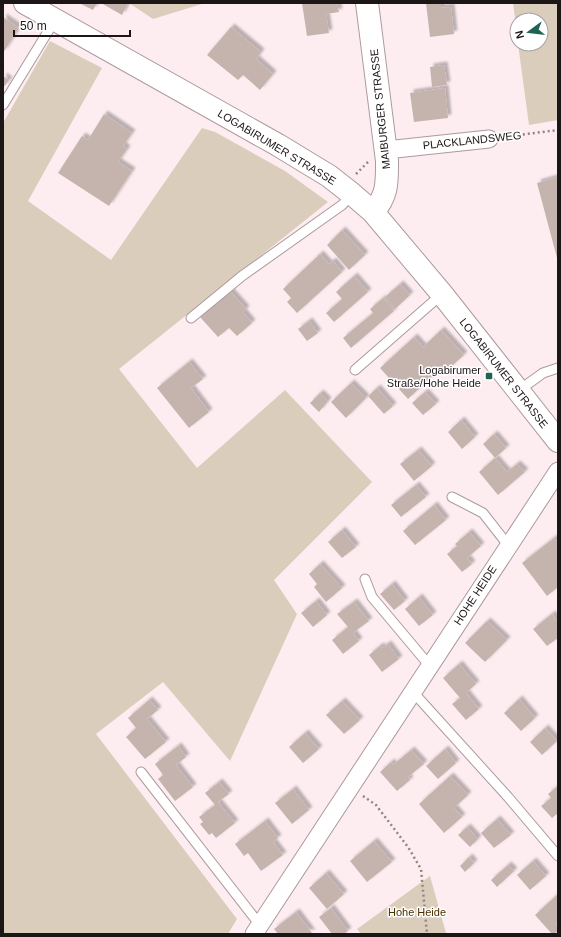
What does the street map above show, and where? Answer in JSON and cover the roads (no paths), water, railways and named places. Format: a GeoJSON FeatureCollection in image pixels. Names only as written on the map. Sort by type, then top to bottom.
{"type":"FeatureCollection","features":[{"type":"Feature","properties":{"kind":"street","name":"LOGABIRUMER STRASSE"},"geometry":{"type":"LineString","coordinates":[[25,3],[278,145],[329,176],[352,194],[373,212],[442,294],[558,441]]}},
{"type":"Feature","properties":{"kind":"street","name":"MAIBURGER STRASSE"},"geometry":{"type":"LineString","coordinates":[[367,3],[386,150],[387,187],[382,202],[373,212]]}},
{"type":"Feature","properties":{"kind":"street","name":"PLACKLANDSWEG"},"geometry":{"type":"LineString","coordinates":[[386,150],[489,139]]}},
{"type":"Feature","properties":{"kind":"street","name":"HOHE HEIDE"},"geometry":{"type":"LineString","coordinates":[[257,929],[413,692],[429,665],[558,471]]}},
{"type":"Feature","properties":{"kind":"lane"},"geometry":{"type":"LineString","coordinates":[[3,105],[55,20]]}},
{"type":"Feature","properties":{"kind":"lane"},"geometry":{"type":"LineString","coordinates":[[191,318],[242,276],[342,205],[352,194]]}},
{"type":"Feature","properties":{"kind":"lane"},"geometry":{"type":"LineString","coordinates":[[355,370],[442,294]]}},
{"type":"Feature","properties":{"kind":"lane"},"geometry":{"type":"LineString","coordinates":[[518,391],[543,373],[558,368]]}},
{"type":"Feature","properties":{"kind":"lane"},"geometry":{"type":"LineString","coordinates":[[452,497],[482,513],[508,545]]}},
{"type":"Feature","properties":{"kind":"lane"},"geometry":{"type":"LineString","coordinates":[[365,578],[372,597],[429,665]]}},
{"type":"Feature","properties":{"kind":"lane"},"geometry":{"type":"LineString","coordinates":[[413,692],[508,797],[558,856]]}},
{"type":"Feature","properties":{"kind":"lane","name":"HOHE HEIDE"},"geometry":{"type":"LineString","coordinates":[[142,772],[257,929]]}},
{"type":"Feature","properties":{"kind":"place","name":"Logabirumer Straße/Hohe Heide"},"geometry":{"type":"Point","coordinates":[489,376]}},
{"type":"Feature","properties":{"kind":"park label","name":"Hohe Heide"},"geometry":{"type":"Point","coordinates":[417,912]}}]}
